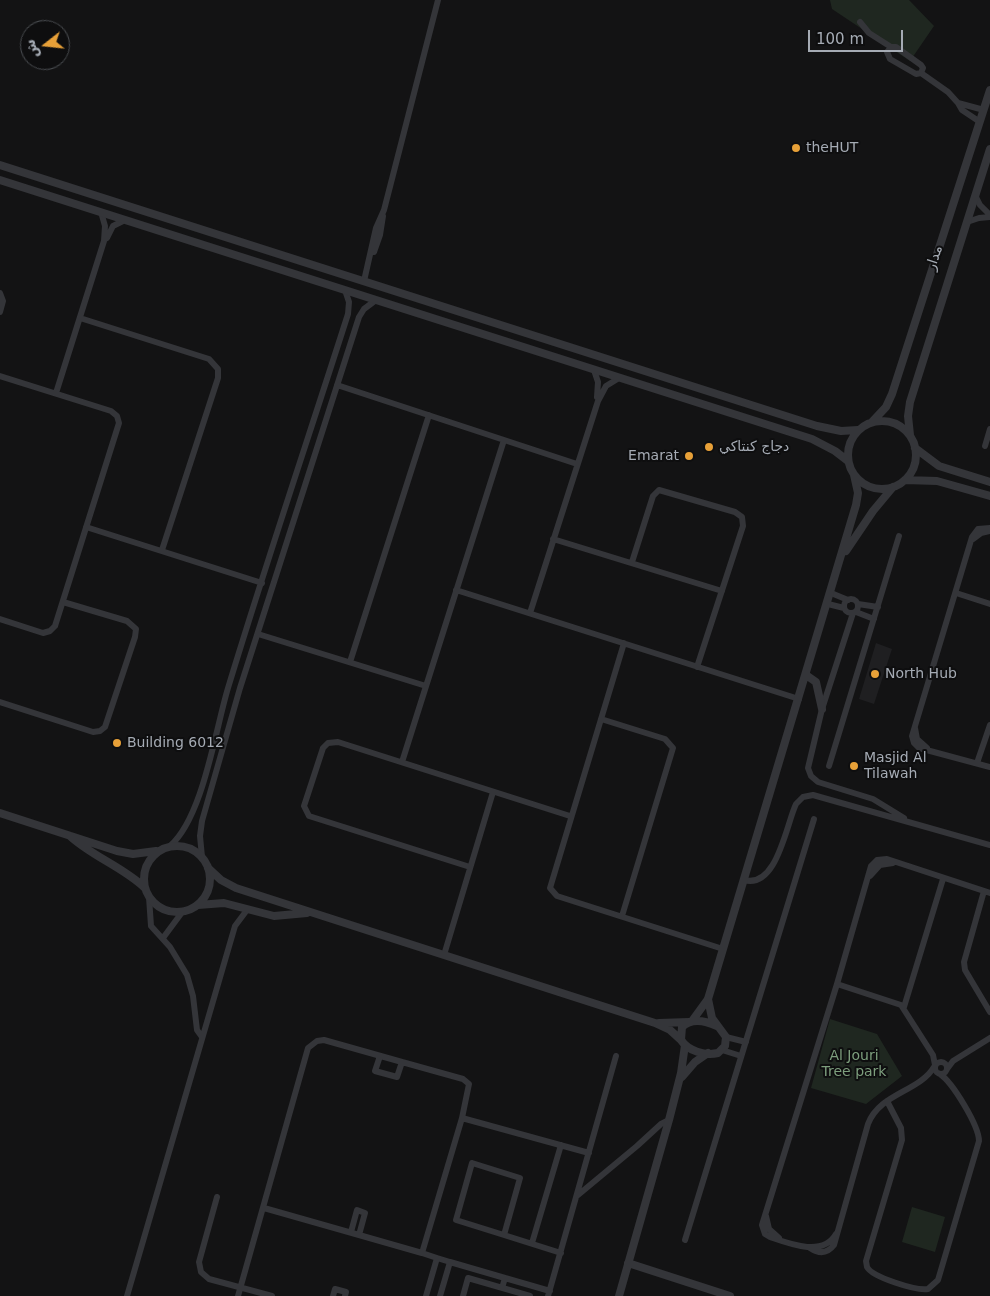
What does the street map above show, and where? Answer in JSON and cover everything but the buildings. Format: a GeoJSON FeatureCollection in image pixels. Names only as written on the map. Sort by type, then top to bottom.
{"type":"FeatureCollection","features":[{"type":"Feature","properties":{"kind":"street"},"geometry":{"type":"LineString","coordinates":[[364,281],[371,258],[376,228],[384,210],[438,0]]}},
{"type":"Feature","properties":{"kind":"street"},"geometry":{"type":"LineString","coordinates":[[860,22],[869,33],[892,47],[898,48],[921,65],[923,68],[921,73]]}},
{"type":"Feature","properties":{"kind":"street"},"geometry":{"type":"LineString","coordinates":[[892,47],[887,52],[890,59],[916,74],[921,73],[948,92],[962,110],[980,122]]}},
{"type":"Feature","properties":{"kind":"street","name":"مدار"},"geometry":{"type":"LineString","coordinates":[[872,422],[886,407],[892,394],[990,90]]}},
{"type":"Feature","properties":{"kind":"street"},"geometry":{"type":"LineString","coordinates":[[958,103],[984,110]]}},
{"type":"Feature","properties":{"kind":"street","name":"مدار"},"geometry":{"type":"LineString","coordinates":[[910,435],[908,416],[910,402],[990,149]]}},
{"type":"Feature","properties":{"kind":"street"},"geometry":{"type":"LineString","coordinates":[[0,164],[816,426],[841,431],[858,430],[872,422],[893,422],[910,435],[915,448],[915,463],[905,480],[894,487],[852,539],[834,583]]}},
{"type":"Feature","properties":{"kind":"street"},"geometry":{"type":"LineString","coordinates":[[0,180],[812,440],[827,446],[848,461]]}},
{"type":"Feature","properties":{"kind":"street"},"geometry":{"type":"LineString","coordinates":[[975,196],[990,216]]}},
{"type":"Feature","properties":{"kind":"street"},"geometry":{"type":"LineString","coordinates":[[56,393],[104,240],[105,226],[102,212]]}},
{"type":"Feature","properties":{"kind":"street"},"geometry":{"type":"LineString","coordinates":[[967,222],[990,216]]}},
{"type":"Feature","properties":{"kind":"street"},"geometry":{"type":"LineString","coordinates":[[104,240],[113,226],[125,220]]}},
{"type":"Feature","properties":{"kind":"street"},"geometry":{"type":"LineString","coordinates":[[170,846],[183,832],[192,816],[228,689],[348,314],[349,302],[345,290]]}},
{"type":"Feature","properties":{"kind":"street"},"geometry":{"type":"LineString","coordinates":[[0,293],[3,302],[0,312]]}},
{"type":"Feature","properties":{"kind":"street"},"geometry":{"type":"LineString","coordinates":[[376,300],[361,313],[258,634],[202,821],[200,843],[202,857],[208,868],[221,880],[236,888],[308,913],[444,954],[655,1023],[674,1033],[696,1051],[708,1054]]}},
{"type":"Feature","properties":{"kind":"street"},"geometry":{"type":"LineString","coordinates":[[80,318],[209,359],[218,369],[218,378],[162,550]]}},
{"type":"Feature","properties":{"kind":"street"},"geometry":{"type":"LineString","coordinates":[[594,370],[598,382],[598,401]]}},
{"type":"Feature","properties":{"kind":"street"},"geometry":{"type":"LineString","coordinates":[[0,376],[111,411],[119,420],[55,626],[47,632],[0,619]]}},
{"type":"Feature","properties":{"kind":"street"},"geometry":{"type":"LineString","coordinates":[[530,613],[598,401],[605,388],[619,378]]}},
{"type":"Feature","properties":{"kind":"street"},"geometry":{"type":"LineString","coordinates":[[337,385],[577,464]]}},
{"type":"Feature","properties":{"kind":"street"},"geometry":{"type":"LineString","coordinates":[[350,662],[428,415]]}},
{"type":"Feature","properties":{"kind":"street"},"geometry":{"type":"LineString","coordinates":[[985,446],[990,429]]}},
{"type":"Feature","properties":{"kind":"street"},"geometry":{"type":"LineString","coordinates":[[619,1296],[680,1080],[683,1042],[682,1027],[691,1021],[708,999],[828,604],[856,505],[857,487],[848,461],[849,444],[858,430]]}},
{"type":"Feature","properties":{"kind":"street"},"geometry":{"type":"LineString","coordinates":[[402,762],[504,440]]}},
{"type":"Feature","properties":{"kind":"street"},"geometry":{"type":"LineString","coordinates":[[915,448],[939,466],[990,482]]}},
{"type":"Feature","properties":{"kind":"street"},"geometry":{"type":"LineString","coordinates":[[854,475],[872,488],[894,487]]}},
{"type":"Feature","properties":{"kind":"street"},"geometry":{"type":"LineString","coordinates":[[905,480],[937,480],[990,496]]}},
{"type":"Feature","properties":{"kind":"street"},"geometry":{"type":"LineString","coordinates":[[632,562],[656,491],[665,490],[735,512],[742,517],[744,523],[697,667]]}},
{"type":"Feature","properties":{"kind":"street"},"geometry":{"type":"LineString","coordinates":[[86,526],[262,583]]}},
{"type":"Feature","properties":{"kind":"street"},"geometry":{"type":"LineString","coordinates":[[990,529],[978,529],[971,542],[912,736],[914,743],[919,748],[990,767]]}},
{"type":"Feature","properties":{"kind":"street"},"geometry":{"type":"LineString","coordinates":[[829,766],[899,536]]}},
{"type":"Feature","properties":{"kind":"street"},"geometry":{"type":"LineString","coordinates":[[553,538],[722,591]]}},
{"type":"Feature","properties":{"kind":"street"},"geometry":{"type":"LineString","coordinates":[[456,590],[799,699]]}},
{"type":"Feature","properties":{"kind":"street"},"geometry":{"type":"LineString","coordinates":[[831,593],[848,600],[854,599],[858,604],[878,607]]}},
{"type":"Feature","properties":{"kind":"street"},"geometry":{"type":"LineString","coordinates":[[956,593],[990,604]]}},
{"type":"Feature","properties":{"kind":"street"},"geometry":{"type":"LineString","coordinates":[[844,608],[848,600]]}},
{"type":"Feature","properties":{"kind":"street"},"geometry":{"type":"LineString","coordinates":[[0,702],[93,732],[100,731],[105,727],[136,629],[127,621],[63,602]]}},
{"type":"Feature","properties":{"kind":"street"},"geometry":{"type":"LineString","coordinates":[[828,604],[844,608],[848,613],[854,612],[874,619]]}},
{"type":"Feature","properties":{"kind":"street"},"geometry":{"type":"LineString","coordinates":[[858,604],[822,709],[808,768],[814,780],[868,797],[905,819]]}},
{"type":"Feature","properties":{"kind":"street"},"geometry":{"type":"LineString","coordinates":[[258,634],[426,686]]}},
{"type":"Feature","properties":{"kind":"street"},"geometry":{"type":"LineString","coordinates":[[624,643],[550,882],[551,891],[558,896],[723,949]]}},
{"type":"Feature","properties":{"kind":"street"},"geometry":{"type":"LineString","coordinates":[[806,675],[816,682],[822,709]]}},
{"type":"Feature","properties":{"kind":"street"},"geometry":{"type":"LineString","coordinates":[[601,719],[665,739],[673,748],[622,916]]}},
{"type":"Feature","properties":{"kind":"street"},"geometry":{"type":"LineString","coordinates":[[978,763],[990,725]]}},
{"type":"Feature","properties":{"kind":"street"},"geometry":{"type":"LineString","coordinates":[[470,868],[312,817],[306,812],[305,804],[321,751],[328,743],[338,742],[570,816]]}},
{"type":"Feature","properties":{"kind":"street"},"geometry":{"type":"LineString","coordinates":[[824,796],[828,785]]}},
{"type":"Feature","properties":{"kind":"street"},"geometry":{"type":"LineString","coordinates":[[444,954],[493,792]]}},
{"type":"Feature","properties":{"kind":"street"},"geometry":{"type":"LineString","coordinates":[[744,880],[752,882],[772,867],[794,808],[799,800],[813,794],[990,845]]}},
{"type":"Feature","properties":{"kind":"street"},"geometry":{"type":"LineString","coordinates":[[863,808],[867,804],[868,797]]}},
{"type":"Feature","properties":{"kind":"street"},"geometry":{"type":"LineString","coordinates":[[0,813],[125,853],[142,854],[170,846],[184,846],[202,857]]}},
{"type":"Feature","properties":{"kind":"street"},"geometry":{"type":"LineString","coordinates":[[685,1240],[814,819]]}},
{"type":"Feature","properties":{"kind":"street"},"geometry":{"type":"LineString","coordinates":[[68,835],[100,860],[132,877],[145,888]]}},
{"type":"Feature","properties":{"kind":"street"},"geometry":{"type":"LineString","coordinates":[[157,851],[145,868],[145,888],[149,897],[152,926],[164,938],[187,976],[194,1001],[197,1030],[202,1037]]}},
{"type":"Feature","properties":{"kind":"street"},"geometry":{"type":"LineString","coordinates":[[989,1040],[953,1061],[943,1072],[928,1076],[877,1108],[870,1118],[834,1245],[828,1251],[819,1253],[809,1247],[779,1239],[769,1229],[766,1214],[870,876],[880,865],[894,862],[987,892],[964,962],[965,970],[990,1012]]}},
{"type":"Feature","properties":{"kind":"street"},"geometry":{"type":"LineString","coordinates":[[196,906],[208,889],[208,868]]}},
{"type":"Feature","properties":{"kind":"street"},"geometry":{"type":"LineString","coordinates":[[904,1007],[943,879]]}},
{"type":"Feature","properties":{"kind":"street"},"geometry":{"type":"LineString","coordinates":[[149,897],[161,908],[168,911],[183,911],[196,906],[218,903],[274,916],[308,913]]}},
{"type":"Feature","properties":{"kind":"street"},"geometry":{"type":"LineString","coordinates":[[127,1296],[235,926],[247,910]]}},
{"type":"Feature","properties":{"kind":"street"},"geometry":{"type":"LineString","coordinates":[[164,938],[183,911]]}},
{"type":"Feature","properties":{"kind":"street"},"geometry":{"type":"LineString","coordinates":[[837,984],[894,1001],[904,1007],[977,1129],[979,1141],[938,1280],[928,1289],[916,1289],[875,1275],[867,1267],[866,1261],[902,1140],[901,1128],[887,1101]]}},
{"type":"Feature","properties":{"kind":"street"},"geometry":{"type":"LineString","coordinates":[[708,999],[710,1013],[726,1037],[746,1042]]}},
{"type":"Feature","properties":{"kind":"street"},"geometry":{"type":"LineString","coordinates":[[655,1023],[691,1021],[705,1022],[717,1026]]}},
{"type":"Feature","properties":{"kind":"street"},"geometry":{"type":"LineString","coordinates":[[722,1050],[726,1037]]}},
{"type":"Feature","properties":{"kind":"street"},"geometry":{"type":"LineString","coordinates":[[238,1296],[308,1048],[317,1041],[324,1040],[466,1081],[469,1091],[422,1253]]}},
{"type":"Feature","properties":{"kind":"street"},"geometry":{"type":"LineString","coordinates":[[680,1080],[689,1068],[708,1054],[722,1050],[741,1056]]}},
{"type":"Feature","properties":{"kind":"street"},"geometry":{"type":"LineString","coordinates":[[380,1056],[375,1070],[397,1077],[402,1062]]}},
{"type":"Feature","properties":{"kind":"street"},"geometry":{"type":"LineString","coordinates":[[264,1208],[505,1278],[549,1294],[616,1056]]}},
{"type":"Feature","properties":{"kind":"street"},"geometry":{"type":"LineString","coordinates":[[928,1076],[938,1064],[953,1061]]}},
{"type":"Feature","properties":{"kind":"street"},"geometry":{"type":"LineString","coordinates":[[938,1064],[935,1071],[943,1072]]}},
{"type":"Feature","properties":{"kind":"street"},"geometry":{"type":"LineString","coordinates":[[462,1118],[588,1153]]}},
{"type":"Feature","properties":{"kind":"street"},"geometry":{"type":"LineString","coordinates":[[577,1196],[638,1146],[661,1124],[669,1120]]}},
{"type":"Feature","properties":{"kind":"street"},"geometry":{"type":"LineString","coordinates":[[532,1243],[561,1146]]}},
{"type":"Feature","properties":{"kind":"street"},"geometry":{"type":"LineString","coordinates":[[504,1235],[520,1178],[472,1163],[456,1220],[504,1235],[561,1252]]}},
{"type":"Feature","properties":{"kind":"street"},"geometry":{"type":"LineString","coordinates":[[218,1197],[199,1262],[199,1269],[209,1279],[272,1296]]}},
{"type":"Feature","properties":{"kind":"street"},"geometry":{"type":"LineString","coordinates":[[351,1232],[356,1210],[365,1213],[360,1235]]}},
{"type":"Feature","properties":{"kind":"street"},"geometry":{"type":"LineString","coordinates":[[426,1296],[437,1258]]}},
{"type":"Feature","properties":{"kind":"street"},"geometry":{"type":"LineString","coordinates":[[440,1296],[450,1262]]}},
{"type":"Feature","properties":{"kind":"street"},"geometry":{"type":"LineString","coordinates":[[628,1263],[730,1296]]}},
{"type":"Feature","properties":{"kind":"street"},"geometry":{"type":"LineString","coordinates":[[434,1269],[447,1273]]}},
{"type":"Feature","properties":{"kind":"street"},"geometry":{"type":"LineString","coordinates":[[463,1296],[468,1278],[530,1296]]}},
{"type":"Feature","properties":{"kind":"street"},"geometry":{"type":"LineString","coordinates":[[502,1288],[505,1278]]}},
{"type":"Feature","properties":{"kind":"street"},"geometry":{"type":"LineString","coordinates":[[333,1296],[335,1289],[346,1292],[345,1296]]}},
{"type":"Feature","properties":{"kind":"shaded area","name":"North Hub"},"geometry":{"type":"Polygon","coordinates":[[[876,643],[892,649],[874,704],[859,699],[876,643]]]}},
{"type":"Feature","properties":{"kind":"green space"},"geometry":{"type":"Polygon","coordinates":[[[830,0],[909,0],[934,26],[910,61],[832,9],[830,0]]]}},
{"type":"Feature","properties":{"kind":"green space","name":"Al Jouri Tree park"},"geometry":{"type":"Polygon","coordinates":[[[830,1019],[877,1034],[902,1076],[866,1104],[811,1088],[830,1019]]]}},
{"type":"Feature","properties":{"kind":"green space"},"geometry":{"type":"Polygon","coordinates":[[[912,1207],[945,1217],[935,1252],[902,1242],[912,1207]]]}},
{"type":"Feature","properties":{"kind":"place","name":"theHUT"},"geometry":{"type":"Point","coordinates":[796,148]}},
{"type":"Feature","properties":{"kind":"place","name":"دجاج كنتاكي"},"geometry":{"type":"Point","coordinates":[709,447]}},
{"type":"Feature","properties":{"kind":"place","name":"Emarat"},"geometry":{"type":"Point","coordinates":[689,456]}},
{"type":"Feature","properties":{"kind":"place","name":"North Hub"},"geometry":{"type":"Point","coordinates":[875,674]}},
{"type":"Feature","properties":{"kind":"place","name":"Building 6012"},"geometry":{"type":"Point","coordinates":[117,743]}},
{"type":"Feature","properties":{"kind":"place","name":"Masjid Al Tilawah"},"geometry":{"type":"Point","coordinates":[854,766]}}]}
